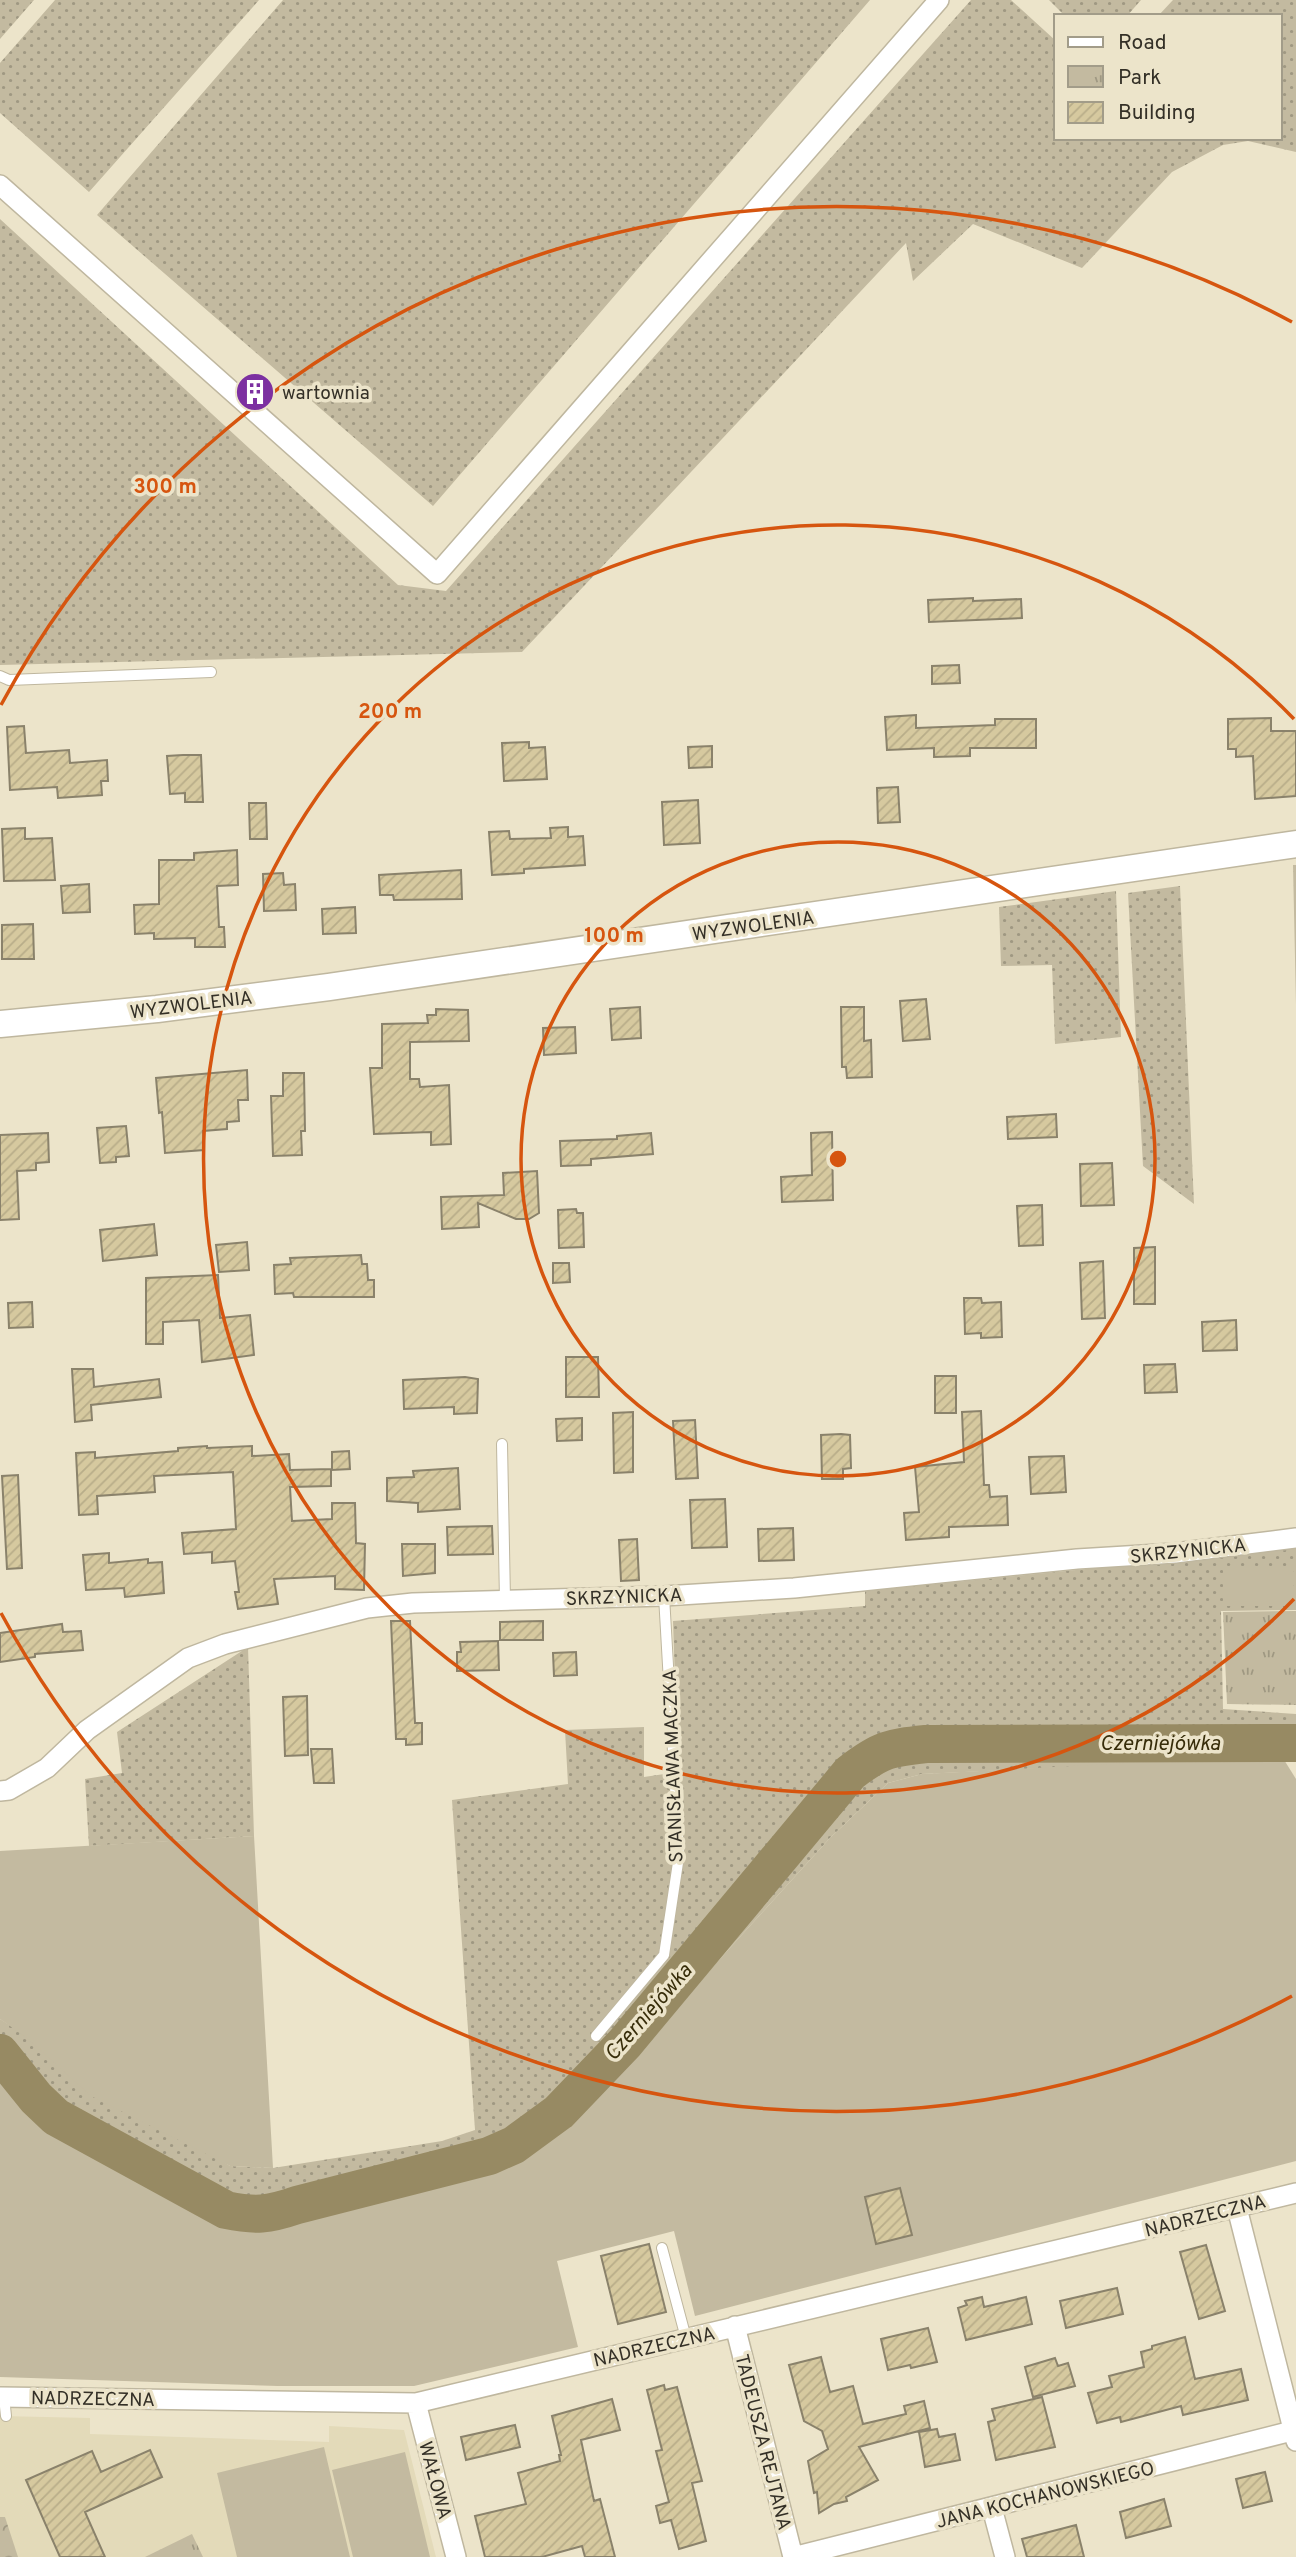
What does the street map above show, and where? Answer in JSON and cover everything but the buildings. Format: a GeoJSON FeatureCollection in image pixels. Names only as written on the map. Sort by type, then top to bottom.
{"type":"FeatureCollection","features":[{"type":"Feature","properties":{"kind":"street"},"geometry":{"type":"LineString","coordinates":[[0,185],[437,575],[939,0]]}},
{"type":"Feature","properties":{"kind":"street","name":"WYZWOLENIA"},"geometry":{"type":"LineString","coordinates":[[0,1024],[157,1009],[329,987],[1296,844]]}},
{"type":"Feature","properties":{"kind":"street","name":"SKRZYNICKA"},"geometry":{"type":"LineString","coordinates":[[0,1791],[9,1790],[47,1768],[87,1730],[188,1658],[225,1644],[367,1608],[413,1603],[664,1596],[794,1588],[1076,1559],[1175,1553],[1296,1538]]}},
{"type":"Feature","properties":{"kind":"street","name":"NADRZECZNA"},"geometry":{"type":"LineString","coordinates":[[3,2403],[416,2403],[1296,2193]]}},
{"type":"Feature","properties":{"kind":"street"},"geometry":{"type":"LineString","coordinates":[[1237,2208],[1295,2434]]}},
{"type":"Feature","properties":{"kind":"street","name":"TADEUSZA REJTANA"},"geometry":{"type":"LineString","coordinates":[[735,2326],[793,2557]]}},
{"type":"Feature","properties":{"kind":"street","name":"WAŁOWA"},"geometry":{"type":"LineString","coordinates":[[416,2403],[456,2557]]}},
{"type":"Feature","properties":{"kind":"street","name":"JANA KOCHANOWSKIEGO"},"geometry":{"type":"LineString","coordinates":[[793,2557],[1295,2434]]}},
{"type":"Feature","properties":{"kind":"street"},"geometry":{"type":"LineString","coordinates":[[992,2508],[1005,2557]]}},
{"type":"Feature","properties":{"kind":"lane"},"geometry":{"type":"LineString","coordinates":[[0,676],[9,680],[211,672]]}},
{"type":"Feature","properties":{"kind":"lane"},"geometry":{"type":"LineString","coordinates":[[502,1444],[505,1600]]}},
{"type":"Feature","properties":{"kind":"lane","name":"STANISŁAWA MACZKA"},"geometry":{"type":"LineString","coordinates":[[596,2036],[664,1955],[666,1943],[679,1856],[664,1596]]}},
{"type":"Feature","properties":{"kind":"lane"},"geometry":{"type":"LineString","coordinates":[[662,2248],[686,2338]]}},
{"type":"Feature","properties":{"kind":"shaded area"},"geometry":{"type":"Polygon","coordinates":[[[0,2416],[90,2418],[90,2434],[329,2442],[329,2426],[404,2430],[436,2557],[0,2557],[0,2416]]]}},
{"type":"Feature","properties":{"kind":"green space"},"geometry":{"type":"Polygon","coordinates":[[[0,0],[34,0],[0,39],[0,0]]]}},
{"type":"Feature","properties":{"kind":"green space"},"geometry":{"type":"Polygon","coordinates":[[[55,0],[259,0],[89,192],[0,113],[0,63],[55,0]]]}},
{"type":"Feature","properties":{"kind":"green space"},"geometry":{"type":"Polygon","coordinates":[[[283,0],[870,0],[433,506],[97,215],[283,0]]]}},
{"type":"Feature","properties":{"kind":"green space"},"geometry":{"type":"Polygon","coordinates":[[[971,0],[1011,0],[1054,39],[1054,140],[1282,140],[1282,14],[1160,14],[1173,0],[1296,0],[1296,152],[1248,141],[1223,145],[1172,172],[1082,268],[973,224],[913,281],[906,243],[522,652],[0,665],[0,219],[398,585],[446,591],[971,0]]]}},
{"type":"Feature","properties":{"kind":"green space"},"geometry":{"type":"Polygon","coordinates":[[[1049,0],[1141,0],[1129,14],[1063,14],[1049,0]]]}},
{"type":"Feature","properties":{"kind":"green space"},"geometry":{"type":"Polygon","coordinates":[[[1293,865],[1296,865],[1296,1005],[1293,865]]]}},
{"type":"Feature","properties":{"kind":"green space"},"geometry":{"type":"Polygon","coordinates":[[[1180,886],[1194,1204],[1143,1166],[1128,893],[1180,886]]]}},
{"type":"Feature","properties":{"kind":"green space"},"geometry":{"type":"Polygon","coordinates":[[[1116,891],[1121,1037],[1055,1044],[1052,965],[1001,966],[999,907],[1116,891]]]}},
{"type":"Feature","properties":{"kind":"green space"},"geometry":{"type":"Polygon","coordinates":[[[1296,1540],[1296,1610],[1221,1611],[1223,1709],[1296,1714],[1296,1756],[922,1774],[888,1783],[830,1838],[564,2130],[513,2160],[265,2229],[224,2223],[143,2176],[49,2131],[0,2076],[0,2019],[230,2166],[273,2168],[442,2141],[475,2130],[452,1800],[568,1784],[565,1730],[644,1727],[644,1777],[678,1772],[673,1621],[865,1606],[865,1591],[1166,1561],[1296,1540]]]}},
{"type":"Feature","properties":{"kind":"green space"},"geometry":{"type":"Polygon","coordinates":[[[1223,1567],[1293,1567],[1293,1606],[1223,1606],[1223,1567]]]}},
{"type":"Feature","properties":{"kind":"green space"},"geometry":{"type":"Polygon","coordinates":[[[1296,1611],[1296,1705],[1227,1704],[1223,1612],[1296,1611]]]}},
{"type":"Feature","properties":{"kind":"green space"},"geometry":{"type":"Polygon","coordinates":[[[248,1647],[254,1836],[89,1846],[85,1779],[122,1773],[117,1732],[248,1647]]]}},
{"type":"Feature","properties":{"kind":"green space"},"geometry":{"type":"Polygon","coordinates":[[[1281,1755],[1296,1779],[1296,2161],[695,2316],[674,2231],[557,2261],[578,2347],[414,2386],[278,2386],[0,2377],[0,2076],[49,2131],[143,2176],[224,2223],[265,2229],[513,2160],[564,2130],[830,1838],[888,1783],[922,1774],[1281,1755]]]}},
{"type":"Feature","properties":{"kind":"green space"},"geometry":{"type":"Polygon","coordinates":[[[254,1836],[273,2168],[230,2166],[91,2096],[27,2038],[0,2019],[0,1851],[254,1836]]]}},
{"type":"Feature","properties":{"kind":"green space"},"geometry":{"type":"Polygon","coordinates":[[[324,2447],[350,2557],[237,2557],[217,2473],[324,2447]]]}},
{"type":"Feature","properties":{"kind":"green space"},"geometry":{"type":"Polygon","coordinates":[[[405,2452],[430,2557],[353,2557],[332,2470],[405,2452]]]}},
{"type":"Feature","properties":{"kind":"green space"},"geometry":{"type":"Polygon","coordinates":[[[0,2517],[5,2517],[18,2557],[0,2557],[0,2517]]]}},
{"type":"Feature","properties":{"kind":"green space"},"geometry":{"type":"Polygon","coordinates":[[[192,2534],[203,2557],[145,2557],[192,2534]]]}},
{"type":"Feature","properties":{"kind":"waterway","name":"Czerniejówka"},"geometry":{"type":"LineString","coordinates":[[0,2053],[36,2098],[56,2117],[226,2210],[254,2214],[278,2211],[489,2156],[514,2145],[559,2112],[625,2043],[850,1773],[878,1754],[926,1744],[1296,1743]]}},
{"type":"Feature","properties":{"kind":"place","name":"wartownia"},"geometry":{"type":"Point","coordinates":[255,392]}}]}
